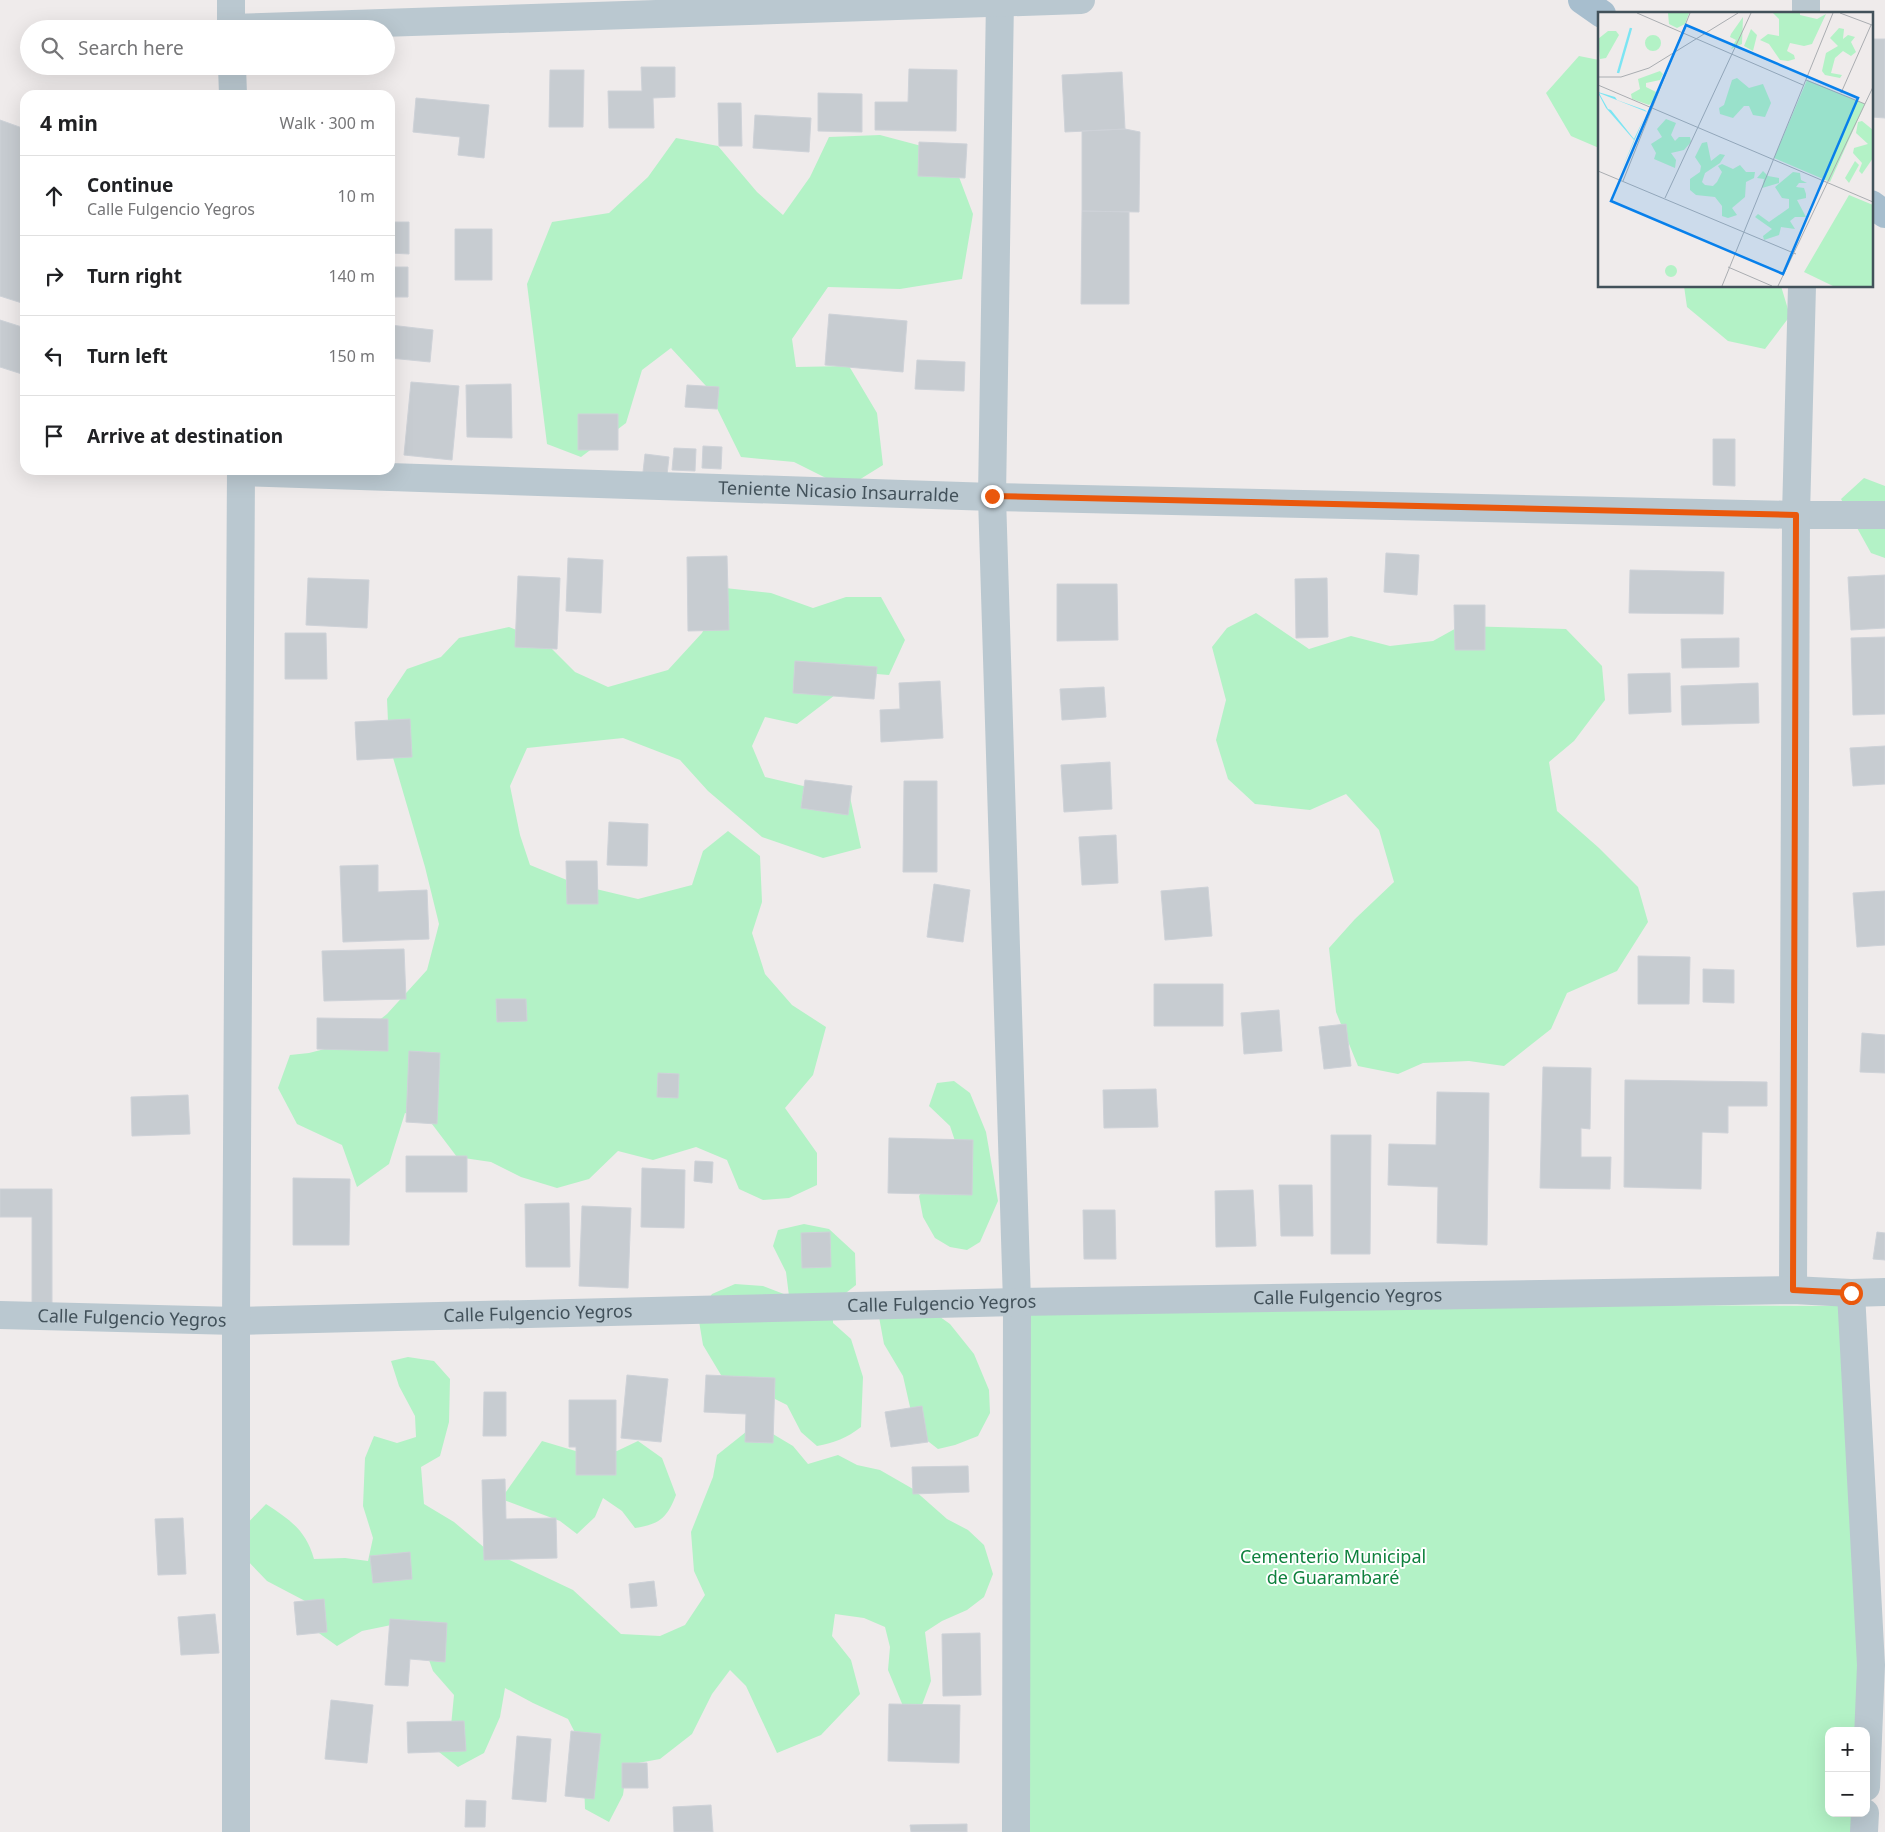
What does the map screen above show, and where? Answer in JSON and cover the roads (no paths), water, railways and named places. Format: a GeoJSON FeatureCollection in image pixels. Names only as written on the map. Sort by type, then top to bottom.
{"type":"FeatureCollection","features":[{"type":"Feature","properties":{"kind":"main road"},"geometry":{"type":"LineString","coordinates":[[1582,0],[1599,12]]}},
{"type":"Feature","properties":{"kind":"main road"},"geometry":{"type":"LineString","coordinates":[[1872,205],[1885,214]]}},
{"type":"Feature","properties":{"kind":"street"},"geometry":{"type":"LineString","coordinates":[[231,0],[231,20]]}},
{"type":"Feature","properties":{"kind":"street"},"geometry":{"type":"LineString","coordinates":[[395,22],[1081,0]]}},
{"type":"Feature","properties":{"kind":"street"},"geometry":{"type":"LineString","coordinates":[[1000,2],[992,496],[1017,1302],[1016,1832]]}},
{"type":"Feature","properties":{"kind":"street"},"geometry":{"type":"LineString","coordinates":[[232,75],[233,90]]}},
{"type":"Feature","properties":{"kind":"street"},"geometry":{"type":"LineString","coordinates":[[1793,1290],[1796,515],[1802,288]]}},
{"type":"Feature","properties":{"kind":"street"},"geometry":{"type":"LineString","coordinates":[[236,1832],[236,1321],[241,475]]}},
{"type":"Feature","properties":{"kind":"street","name":"Teniente Nicasio Insaurralde"},"geometry":{"type":"LineString","coordinates":[[361,475],[992,496],[1796,515],[1885,515]]}},
{"type":"Feature","properties":{"kind":"street","name":"Calle Fulgencio Yegros"},"geometry":{"type":"LineString","coordinates":[[0,1315],[236,1321],[1017,1302],[1793,1290],[1851,1293],[1885,1292]]}},
{"type":"Feature","properties":{"kind":"street"},"geometry":{"type":"LineString","coordinates":[[1851,1293],[1878,1666],[1867,1772]]}},
{"type":"Feature","properties":{"kind":"street"},"geometry":{"type":"LineString","coordinates":[[1864,1832],[1865,1817]]}},
{"type":"Feature","properties":{"kind":"park label","name":"Cementerio Municipal de Guarambaré"},"geometry":{"type":"Point","coordinates":[1333,1567]}}]}
